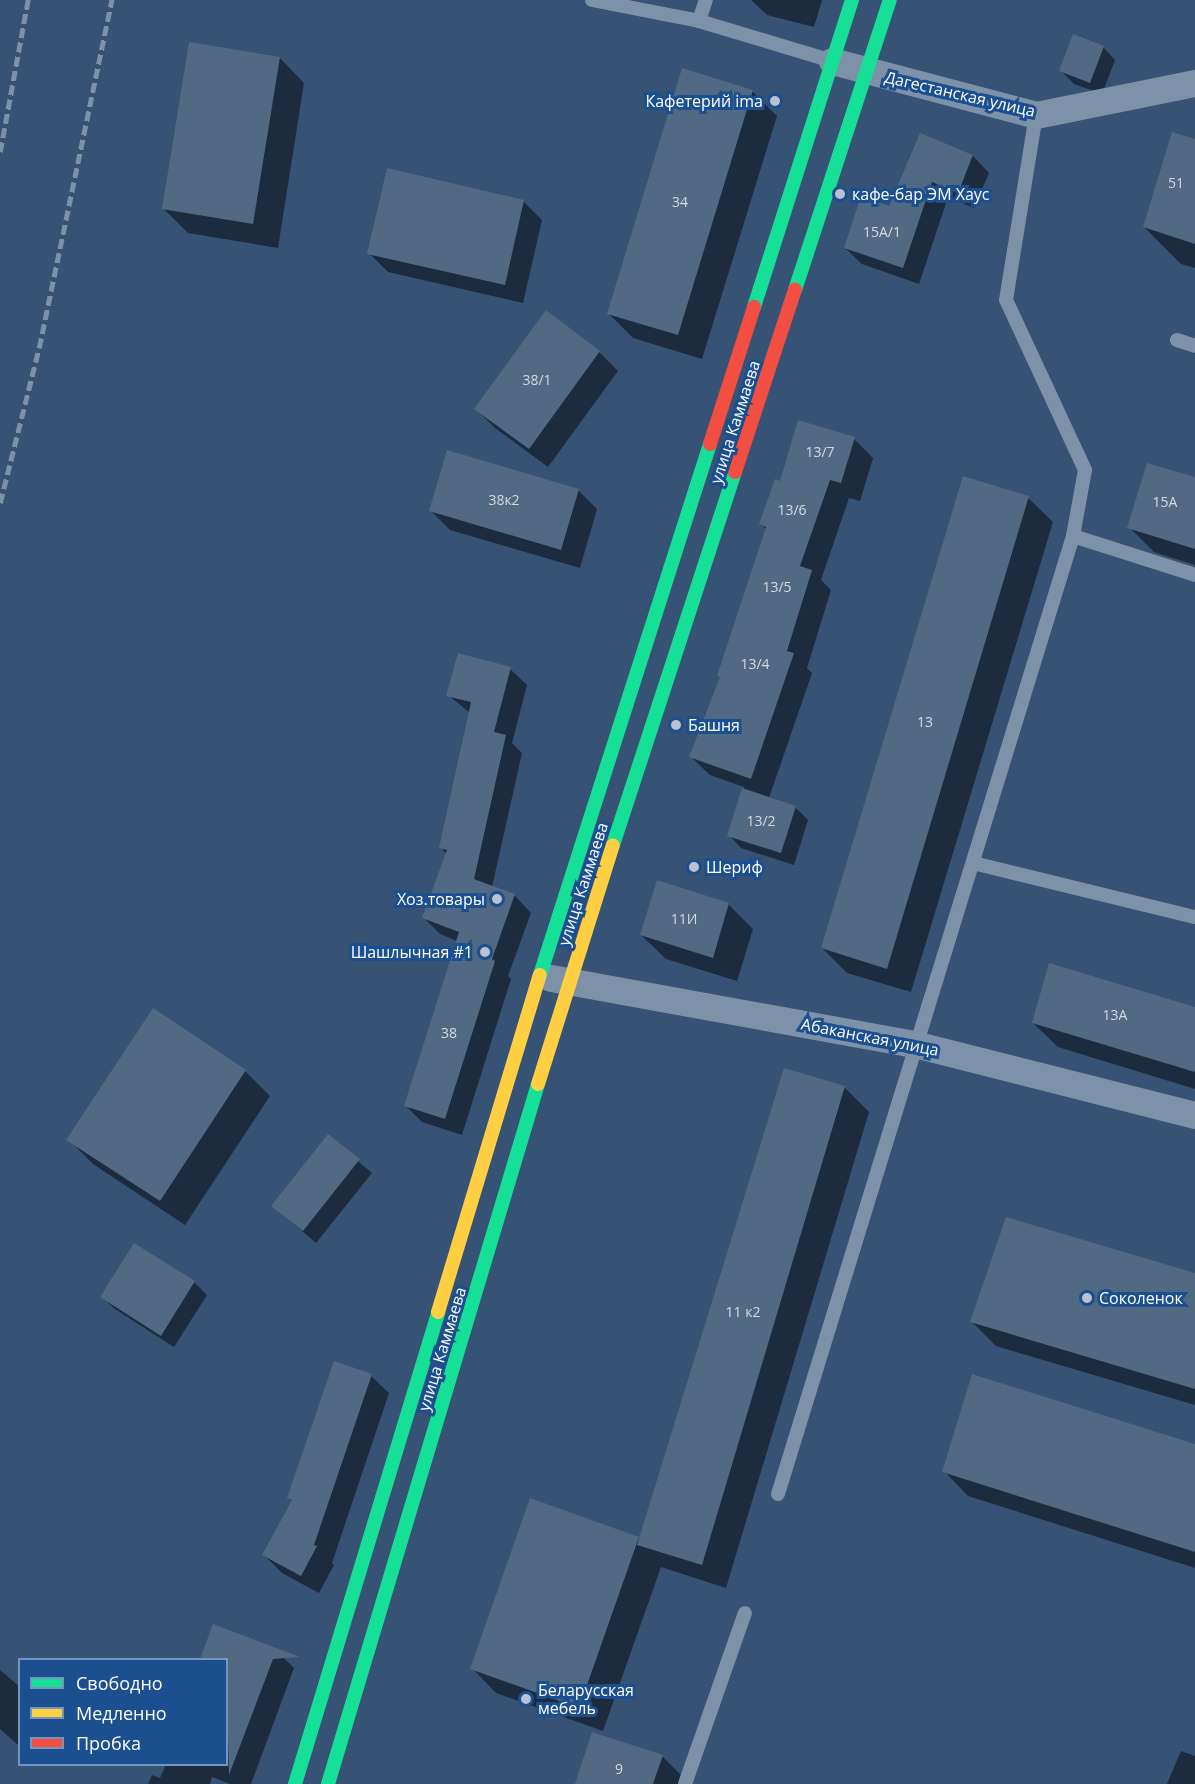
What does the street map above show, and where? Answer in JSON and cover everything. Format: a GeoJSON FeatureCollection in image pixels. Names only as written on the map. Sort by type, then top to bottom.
{"type":"FeatureCollection","features":[{"type":"Feature","properties":{"kind":"main road","name":"улица Каммаева"},"geometry":{"type":"LineString","coordinates":[[294,1784],[542,975],[852,0]]}},
{"type":"Feature","properties":{"kind":"main road","name":"улица Каммаева"},"geometry":{"type":"LineString","coordinates":[[328,1784],[570,982],[890,0]]}},
{"type":"Feature","properties":{"kind":"street","name":"Дагестанская улица"},"geometry":{"type":"LineString","coordinates":[[832,62],[1036,115],[1195,83]]}},
{"type":"Feature","properties":{"kind":"street","name":"Абаканская улица"},"geometry":{"type":"LineString","coordinates":[[542,975],[570,982],[918,1044],[1195,1115]]}},
{"type":"Feature","properties":{"kind":"lane"},"geometry":{"type":"LineString","coordinates":[[592,0],[699,21],[832,62]]}},
{"type":"Feature","properties":{"kind":"lane"},"geometry":{"type":"LineString","coordinates":[[699,21],[706,0]]}},
{"type":"Feature","properties":{"kind":"lane"},"geometry":{"type":"LineString","coordinates":[[778,1494],[1073,536],[1084,470],[1006,300],[1036,115]]}},
{"type":"Feature","properties":{"kind":"lane"},"geometry":{"type":"LineString","coordinates":[[1177,339],[1195,346]]}},
{"type":"Feature","properties":{"kind":"lane"},"geometry":{"type":"LineString","coordinates":[[1073,536],[1195,575]]}},
{"type":"Feature","properties":{"kind":"lane"},"geometry":{"type":"LineString","coordinates":[[973,862],[1195,916]]}},
{"type":"Feature","properties":{"kind":"lane"},"geometry":{"type":"LineString","coordinates":[[685,1784],[746,1613]]}},
{"type":"Feature","properties":{"kind":"building"},"geometry":{"type":"Polygon","coordinates":[[[1073,34],[1104,46],[1090,83],[1059,71],[1073,34]]]}},
{"type":"Feature","properties":{"kind":"building"},"geometry":{"type":"Polygon","coordinates":[[[189,42],[280,57],[253,224],[162,209],[189,42]]]}},
{"type":"Feature","properties":{"kind":"building"},"geometry":{"type":"Polygon","coordinates":[[[682,68],[753,90],[678,335],[607,314],[682,68]]]}},
{"type":"Feature","properties":{"kind":"building"},"geometry":{"type":"Polygon","coordinates":[[[1172,132],[1195,139],[1195,244],[1143,227],[1172,132]]]}},
{"type":"Feature","properties":{"kind":"building"},"geometry":{"type":"Polygon","coordinates":[[[920,133],[973,155],[958,193],[932,182],[903,268],[844,248],[861,196],[889,206],[920,133]]]}},
{"type":"Feature","properties":{"kind":"building"},"geometry":{"type":"Polygon","coordinates":[[[387,168],[524,200],[505,285],[367,254],[387,168]]]}},
{"type":"Feature","properties":{"kind":"building"},"geometry":{"type":"Polygon","coordinates":[[[546,310],[600,351],[529,449],[474,409],[546,310]]]}},
{"type":"Feature","properties":{"kind":"building"},"geometry":{"type":"Polygon","coordinates":[[[798,420],[855,437],[841,483],[830,480],[800,566],[812,570],[787,651],[794,653],[751,779],[689,757],[720,677],[717,676],[766,527],[759,524],[775,479],[780,481],[798,420]]]}},
{"type":"Feature","properties":{"kind":"building"},"geometry":{"type":"Polygon","coordinates":[[[447,450],[579,489],[561,550],[429,511],[447,450]]]}},
{"type":"Feature","properties":{"kind":"building"},"geometry":{"type":"Polygon","coordinates":[[[1147,463],[1195,477],[1195,549],[1127,528],[1147,463]]]}},
{"type":"Feature","properties":{"kind":"building"},"geometry":{"type":"Polygon","coordinates":[[[963,476],[1029,496],[887,969],[821,948],[963,476]]]}},
{"type":"Feature","properties":{"kind":"building"},"geometry":{"type":"Polygon","coordinates":[[[458,653],[511,667],[494,732],[506,735],[474,879],[515,894],[492,959],[495,961],[445,1119],[404,1106],[459,932],[422,918],[447,850],[439,848],[471,702],[446,696],[458,653]]]}},
{"type":"Feature","properties":{"kind":"building"},"geometry":{"type":"Polygon","coordinates":[[[742,788],[796,806],[781,853],[727,836],[742,788]]]}},
{"type":"Feature","properties":{"kind":"building"},"geometry":{"type":"Polygon","coordinates":[[[657,880],[729,903],[713,958],[640,935],[657,880]]]}},
{"type":"Feature","properties":{"kind":"building"},"geometry":{"type":"Polygon","coordinates":[[[1049,963],[1195,1007],[1195,1072],[1032,1023],[1049,963]]]}},
{"type":"Feature","properties":{"kind":"building"},"geometry":{"type":"Polygon","coordinates":[[[153,1008],[246,1070],[160,1201],[66,1140],[153,1008]]]}},
{"type":"Feature","properties":{"kind":"building"},"geometry":{"type":"Polygon","coordinates":[[[784,1068],[845,1086],[702,1565],[637,1545],[784,1068]]]}},
{"type":"Feature","properties":{"kind":"building"},"geometry":{"type":"Polygon","coordinates":[[[328,1134],[360,1159],[303,1231],[271,1206],[328,1134]]]}},
{"type":"Feature","properties":{"kind":"building","name":"Соколенок"},"geometry":{"type":"Polygon","coordinates":[[[1006,1217],[1195,1273],[1195,1389],[970,1322],[1006,1217]]]}},
{"type":"Feature","properties":{"kind":"building"},"geometry":{"type":"Polygon","coordinates":[[[134,1243],[195,1281],[161,1336],[100,1297],[134,1243]]]}},
{"type":"Feature","properties":{"kind":"building"},"geometry":{"type":"Polygon","coordinates":[[[334,1361],[372,1374],[314,1545],[317,1546],[301,1576],[262,1555],[292,1500],[287,1498],[334,1361]]]}},
{"type":"Feature","properties":{"kind":"building"},"geometry":{"type":"Polygon","coordinates":[[[972,1374],[1195,1444],[1195,1552],[942,1472],[972,1374]]]}},
{"type":"Feature","properties":{"kind":"building"},"geometry":{"type":"Polygon","coordinates":[[[530,1498],[639,1537],[579,1708],[470,1669],[530,1498]]]}},
{"type":"Feature","properties":{"kind":"building"},"geometry":{"type":"Polygon","coordinates":[[[213,1624],[300,1657],[273,1659],[229,1775],[228,1658],[200,1658],[213,1624]]]}},
{"type":"Feature","properties":{"kind":"building"},"geometry":{"type":"Polygon","coordinates":[[[592,1732],[663,1755],[653,1784],[575,1784],[592,1732]]]}},
{"type":"Feature","properties":{"kind":"railway"},"geometry":{"type":"LineString","coordinates":[[0,152],[28,0]]}},
{"type":"Feature","properties":{"kind":"railway"},"geometry":{"type":"LineString","coordinates":[[0,503],[39,348],[112,0]]}},
{"type":"Feature","properties":{"kind":"traffic: fast"},"geometry":{"type":"LineString","coordinates":[[754,307],[852,0]]}},
{"type":"Feature","properties":{"kind":"traffic: fast"},"geometry":{"type":"LineString","coordinates":[[795,290],[890,0]]}},
{"type":"Feature","properties":{"kind":"traffic: fast"},"geometry":{"type":"LineString","coordinates":[[540,975],[710,444]]}},
{"type":"Feature","properties":{"kind":"traffic: fast"},"geometry":{"type":"LineString","coordinates":[[613,845],[735,472]]}},
{"type":"Feature","properties":{"kind":"traffic: fast"},"geometry":{"type":"LineString","coordinates":[[328,1784],[538,1084]]}},
{"type":"Feature","properties":{"kind":"traffic: fast"},"geometry":{"type":"LineString","coordinates":[[295,1784],[438,1312]]}},
{"type":"Feature","properties":{"kind":"traffic: slow"},"geometry":{"type":"LineString","coordinates":[[538,1084],[613,845]]}},
{"type":"Feature","properties":{"kind":"traffic: slow"},"geometry":{"type":"LineString","coordinates":[[438,1312],[540,975]]}},
{"type":"Feature","properties":{"kind":"traffic: jam"},"geometry":{"type":"LineString","coordinates":[[735,472],[795,290]]}},
{"type":"Feature","properties":{"kind":"traffic: jam"},"geometry":{"type":"LineString","coordinates":[[710,444],[754,307]]}},
{"type":"Feature","properties":{"kind":"place","name":"Кафетерий ima"},"geometry":{"type":"Point","coordinates":[775,101]}},
{"type":"Feature","properties":{"kind":"place","name":"кафе-бар ЭМ Хаус"},"geometry":{"type":"Point","coordinates":[840,194]}},
{"type":"Feature","properties":{"kind":"place","name":"Башня"},"geometry":{"type":"Point","coordinates":[676,725]}},
{"type":"Feature","properties":{"kind":"place","name":"Шериф"},"geometry":{"type":"Point","coordinates":[694,867]}},
{"type":"Feature","properties":{"kind":"place","name":"Хоз.товары"},"geometry":{"type":"Point","coordinates":[497,899]}},
{"type":"Feature","properties":{"kind":"place","name":"Шашлычная #1"},"geometry":{"type":"Point","coordinates":[485,952]}},
{"type":"Feature","properties":{"kind":"place","name":"Соколенок"},"geometry":{"type":"Point","coordinates":[1087,1298]}},
{"type":"Feature","properties":{"kind":"place","name":"Беларусская мебель"},"geometry":{"type":"Point","coordinates":[526,1699]}}]}
